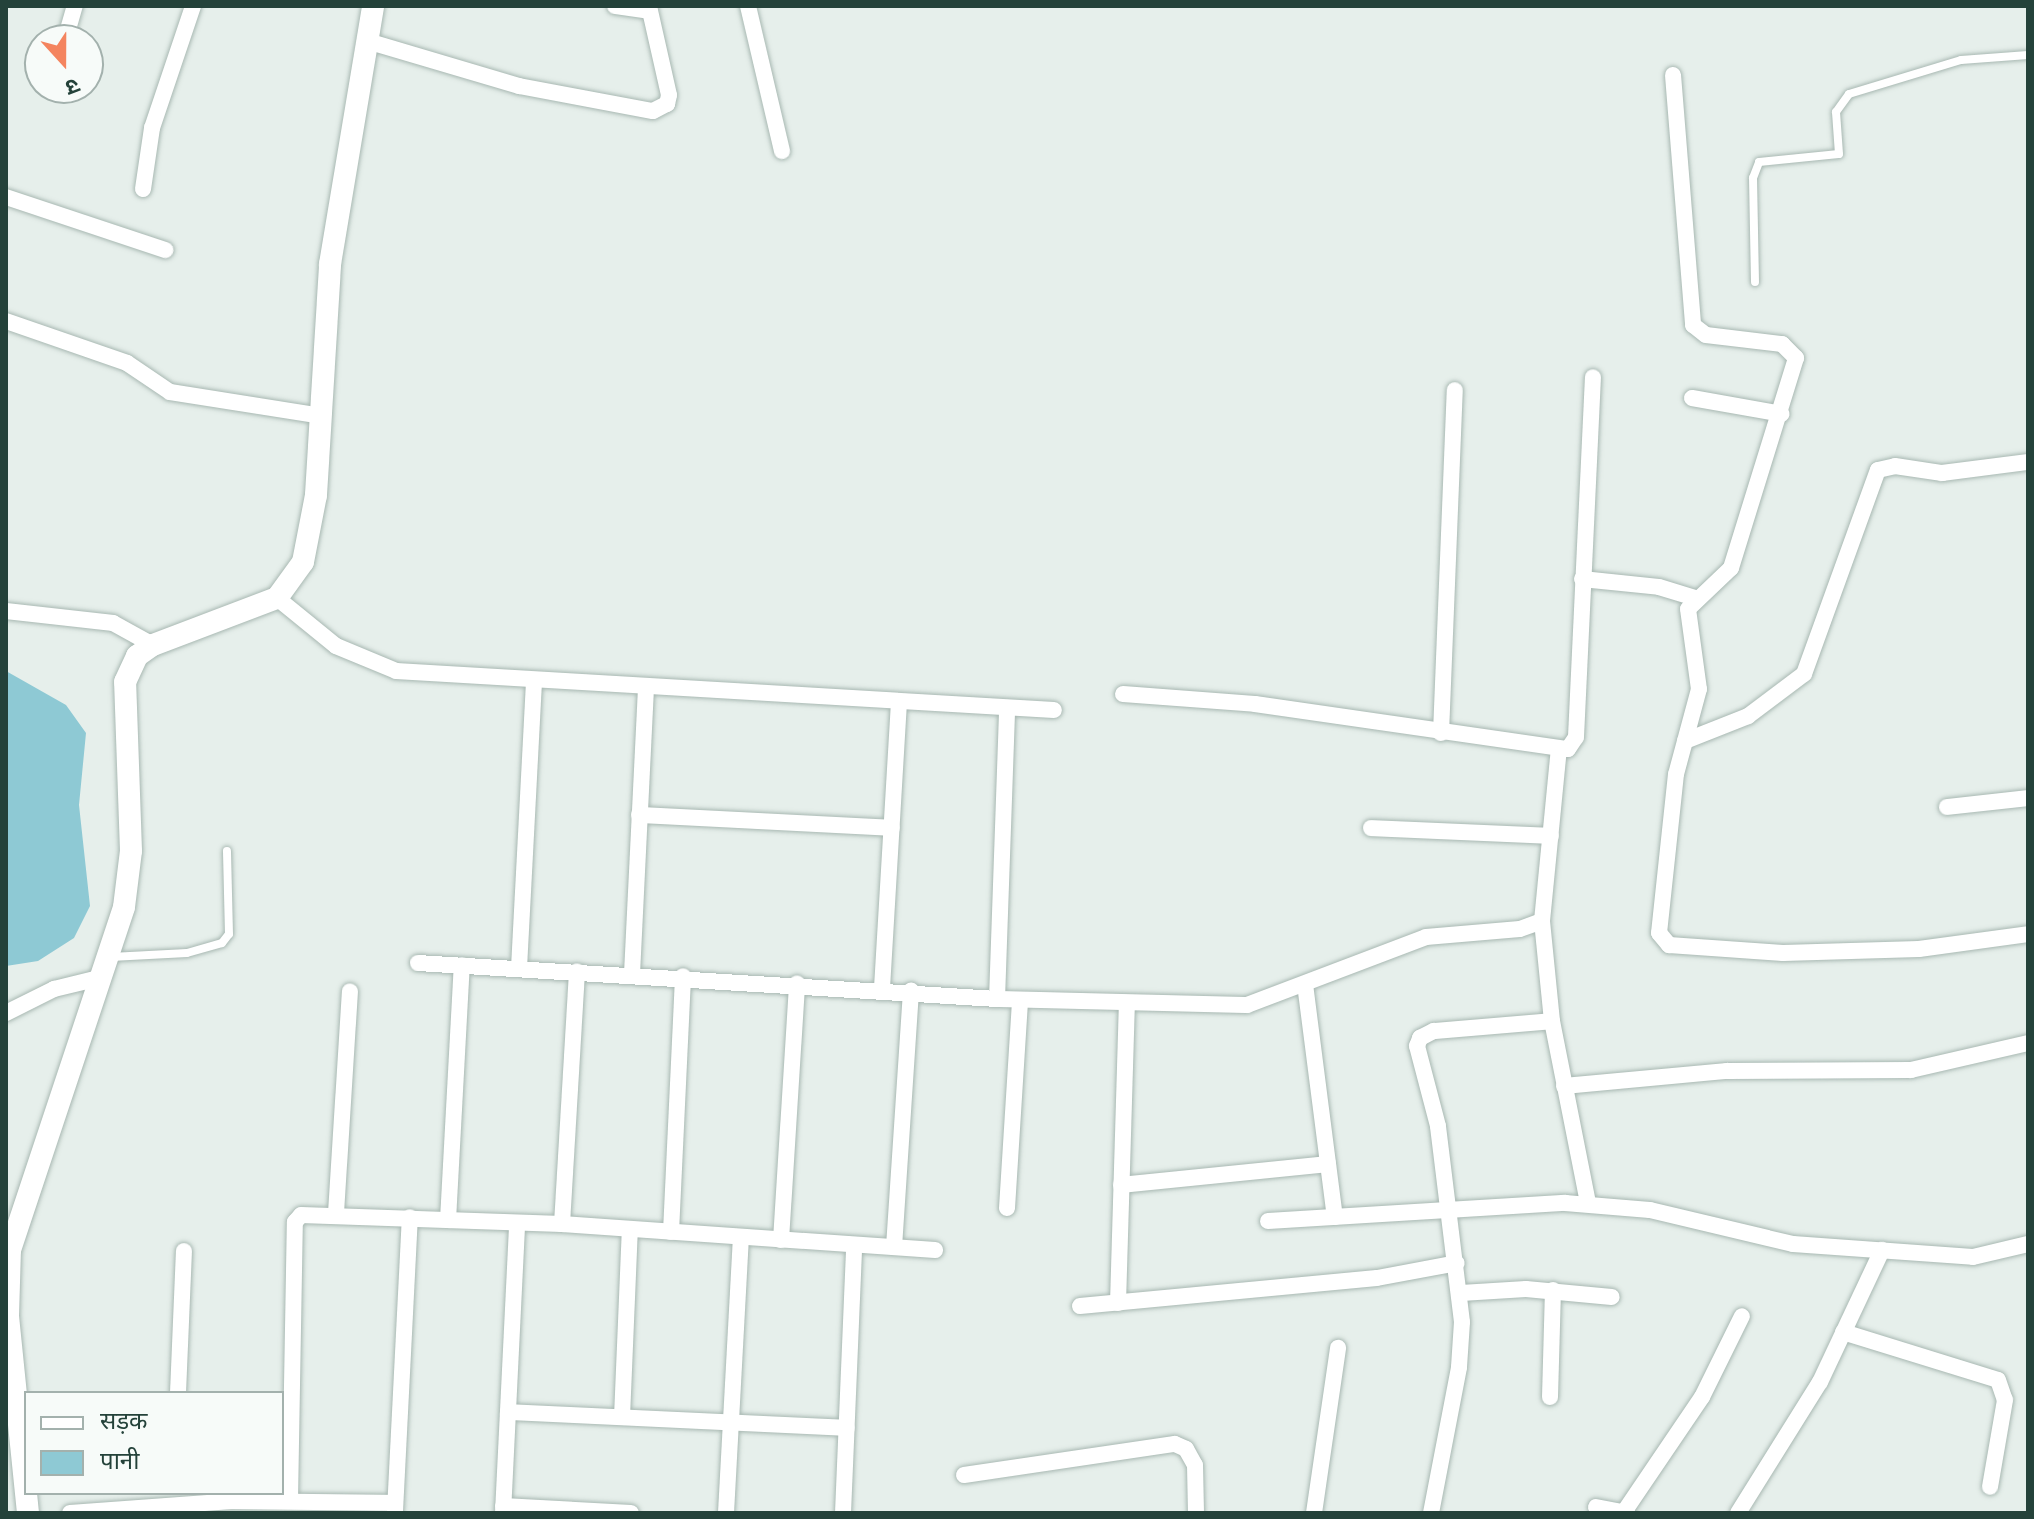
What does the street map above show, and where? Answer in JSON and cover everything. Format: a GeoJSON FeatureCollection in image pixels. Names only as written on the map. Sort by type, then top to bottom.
{"type":"FeatureCollection","features":[{"type":"Feature","properties":{"kind":"street"},"geometry":{"type":"LineString","coordinates":[[143,189],[152,128],[193,6]]}},
{"type":"Feature","properties":{"kind":"street"},"geometry":{"type":"LineString","coordinates":[[24,1487],[10,1394],[8,1250],[124,907],[131,851],[125,682],[137,656],[153,645],[277,598],[303,562],[312,531],[330,264],[373,6]]}},
{"type":"Feature","properties":{"kind":"street"},"geometry":{"type":"LineString","coordinates":[[367,41],[519,86],[653,111],[667,104],[669,95],[650,8],[615,6]]}},
{"type":"Feature","properties":{"kind":"street"},"geometry":{"type":"LineString","coordinates":[[748,6],[782,151]]}},
{"type":"Feature","properties":{"kind":"street"},"geometry":{"type":"LineString","coordinates":[[1673,75],[1693,325],[1706,335],[1791,349],[1796,370],[1731,568],[1696,598],[1688,609],[1688,630],[1699,689],[1685,741],[1659,933],[1669,945],[1854,953],[2028,934]]}},
{"type":"Feature","properties":{"kind":"street"},"geometry":{"type":"LineString","coordinates":[[6,197],[165,250]]}},
{"type":"Feature","properties":{"kind":"street"},"geometry":{"type":"LineString","coordinates":[[6,321],[127,363],[170,392],[321,416]]}},
{"type":"Feature","properties":{"kind":"street"},"geometry":{"type":"LineString","coordinates":[[1123,694],[1255,704],[1568,749],[1576,737],[1593,377]]}},
{"type":"Feature","properties":{"kind":"street"},"geometry":{"type":"LineString","coordinates":[[1441,733],[1455,390]]}},
{"type":"Feature","properties":{"kind":"street"},"geometry":{"type":"LineString","coordinates":[[1692,398],[1782,414]]}},
{"type":"Feature","properties":{"kind":"street"},"geometry":{"type":"LineString","coordinates":[[1685,741],[1748,716],[1804,674],[1878,470],[1895,466],[1942,473],[2028,462]]}},
{"type":"Feature","properties":{"kind":"street"},"geometry":{"type":"LineString","coordinates":[[1582,579],[1659,587],[1696,598]]}},
{"type":"Feature","properties":{"kind":"street"},"geometry":{"type":"LineString","coordinates":[[277,598],[336,646],[396,671],[1054,710]]}},
{"type":"Feature","properties":{"kind":"street"},"geometry":{"type":"LineString","coordinates":[[6,611],[113,623],[153,645]]}},
{"type":"Feature","properties":{"kind":"street"},"geometry":{"type":"LineString","coordinates":[[519,968],[534,681]]}},
{"type":"Feature","properties":{"kind":"street"},"geometry":{"type":"LineString","coordinates":[[632,974],[646,688]]}},
{"type":"Feature","properties":{"kind":"street"},"geometry":{"type":"LineString","coordinates":[[882,988],[899,703]]}},
{"type":"Feature","properties":{"kind":"street"},"geometry":{"type":"LineString","coordinates":[[997,999],[1007,708]]}},
{"type":"Feature","properties":{"kind":"street"},"geometry":{"type":"LineString","coordinates":[[1559,749],[1542,921],[1552,1021],[1588,1203]]}},
{"type":"Feature","properties":{"kind":"street"},"geometry":{"type":"LineString","coordinates":[[1947,807],[2028,798]]}},
{"type":"Feature","properties":{"kind":"street"},"geometry":{"type":"LineString","coordinates":[[639,815],[892,828]]}},
{"type":"Feature","properties":{"kind":"street"},"geometry":{"type":"LineString","coordinates":[[1371,828],[1551,836]]}},
{"type":"Feature","properties":{"kind":"street"},"geometry":{"type":"LineString","coordinates":[[418,963],[882,988],[997,999],[1235,1008],[1426,937],[1520,929],[1542,921]]}},
{"type":"Feature","properties":{"kind":"street"},"geometry":{"type":"LineString","coordinates":[[448,1220],[462,965]]}},
{"type":"Feature","properties":{"kind":"street"},"geometry":{"type":"LineString","coordinates":[[6,1013],[103,967]]}},
{"type":"Feature","properties":{"kind":"street"},"geometry":{"type":"LineString","coordinates":[[562,1224],[577,971]]}},
{"type":"Feature","properties":{"kind":"street"},"geometry":{"type":"LineString","coordinates":[[671,1232],[683,976]]}},
{"type":"Feature","properties":{"kind":"street"},"geometry":{"type":"LineString","coordinates":[[781,1240],[797,983]]}},
{"type":"Feature","properties":{"kind":"street"},"geometry":{"type":"LineString","coordinates":[[1305,984],[1335,1217]]}},
{"type":"Feature","properties":{"kind":"street"},"geometry":{"type":"LineString","coordinates":[[336,1213],[350,991]]}},
{"type":"Feature","properties":{"kind":"street"},"geometry":{"type":"LineString","coordinates":[[894,1247],[911,991]]}},
{"type":"Feature","properties":{"kind":"street"},"geometry":{"type":"LineString","coordinates":[[1007,1208],[1020,1000]]}},
{"type":"Feature","properties":{"kind":"street"},"geometry":{"type":"LineString","coordinates":[[1118,1303],[1127,1004]]}},
{"type":"Feature","properties":{"kind":"street"},"geometry":{"type":"LineString","coordinates":[[1431,1513],[1459,1367],[1461,1293],[1438,1126],[1417,1057],[1420,1038],[1434,1031],[1552,1021]]}},
{"type":"Feature","properties":{"kind":"street"},"geometry":{"type":"LineString","coordinates":[[1564,1086],[1727,1071],[1911,1070],[2028,1043]]}},
{"type":"Feature","properties":{"kind":"street"},"geometry":{"type":"LineString","coordinates":[[1121,1185],[1328,1164]]}},
{"type":"Feature","properties":{"kind":"street"},"geometry":{"type":"LineString","coordinates":[[1268,1221],[1588,1203],[1650,1210],[1793,1244],[1973,1257],[2028,1244]]}},
{"type":"Feature","properties":{"kind":"street"},"geometry":{"type":"LineString","coordinates":[[290,1500],[295,1222],[310,1211],[562,1224],[935,1250]]}},
{"type":"Feature","properties":{"kind":"street"},"geometry":{"type":"LineString","coordinates":[[70,1513],[174,1498],[290,1500],[395,1508],[410,1217]]}},
{"type":"Feature","properties":{"kind":"street"},"geometry":{"type":"LineString","coordinates":[[517,1223],[503,1510],[631,1513]]}},
{"type":"Feature","properties":{"kind":"street"},"geometry":{"type":"LineString","coordinates":[[622,1417],[630,1230]]}},
{"type":"Feature","properties":{"kind":"street"},"geometry":{"type":"LineString","coordinates":[[726,1513],[741,1237]]}},
{"type":"Feature","properties":{"kind":"street"},"geometry":{"type":"LineString","coordinates":[[843,1513],[854,1245]]}},
{"type":"Feature","properties":{"kind":"street"},"geometry":{"type":"LineString","coordinates":[[1738,1513],[1801,1416],[1882,1250]]}},
{"type":"Feature","properties":{"kind":"street"},"geometry":{"type":"LineString","coordinates":[[178,1391],[184,1251]]}},
{"type":"Feature","properties":{"kind":"street"},"geometry":{"type":"LineString","coordinates":[[1080,1306],[1377,1278],[1457,1263]]}},
{"type":"Feature","properties":{"kind":"street"},"geometry":{"type":"LineString","coordinates":[[1461,1293],[1553,1290],[1612,1297]]}},
{"type":"Feature","properties":{"kind":"street"},"geometry":{"type":"LineString","coordinates":[[1550,1397],[1553,1290]]}},
{"type":"Feature","properties":{"kind":"street"},"geometry":{"type":"LineString","coordinates":[[1596,1507],[1626,1512],[1702,1397],[1742,1316]]}},
{"type":"Feature","properties":{"kind":"street"},"geometry":{"type":"LineString","coordinates":[[1843,1332],[1998,1380],[2005,1400],[1990,1487]]}},
{"type":"Feature","properties":{"kind":"street"},"geometry":{"type":"LineString","coordinates":[[1314,1513],[1338,1348]]}},
{"type":"Feature","properties":{"kind":"street"},"geometry":{"type":"LineString","coordinates":[[508,1412],[847,1428]]}},
{"type":"Feature","properties":{"kind":"street"},"geometry":{"type":"LineString","coordinates":[[964,1475],[1175,1444],[1186,1449],[1195,1465],[1196,1513]]}},
{"type":"Feature","properties":{"kind":"lane"},"geometry":{"type":"LineString","coordinates":[[1755,282],[1753,178],[1759,162],[1839,154],[1836,112],[1849,94],[1961,60],[2028,55]]}},
{"type":"Feature","properties":{"kind":"lane"},"geometry":{"type":"LineString","coordinates":[[103,967],[187,953],[222,943],[229,934],[227,851]]}},
{"type":"Feature","properties":{"kind":"water"},"geometry":{"type":"Polygon","coordinates":[[[6,671],[66,705],[86,733],[79,805],[90,906],[74,938],[38,961],[6,966],[6,671]]]}}]}
